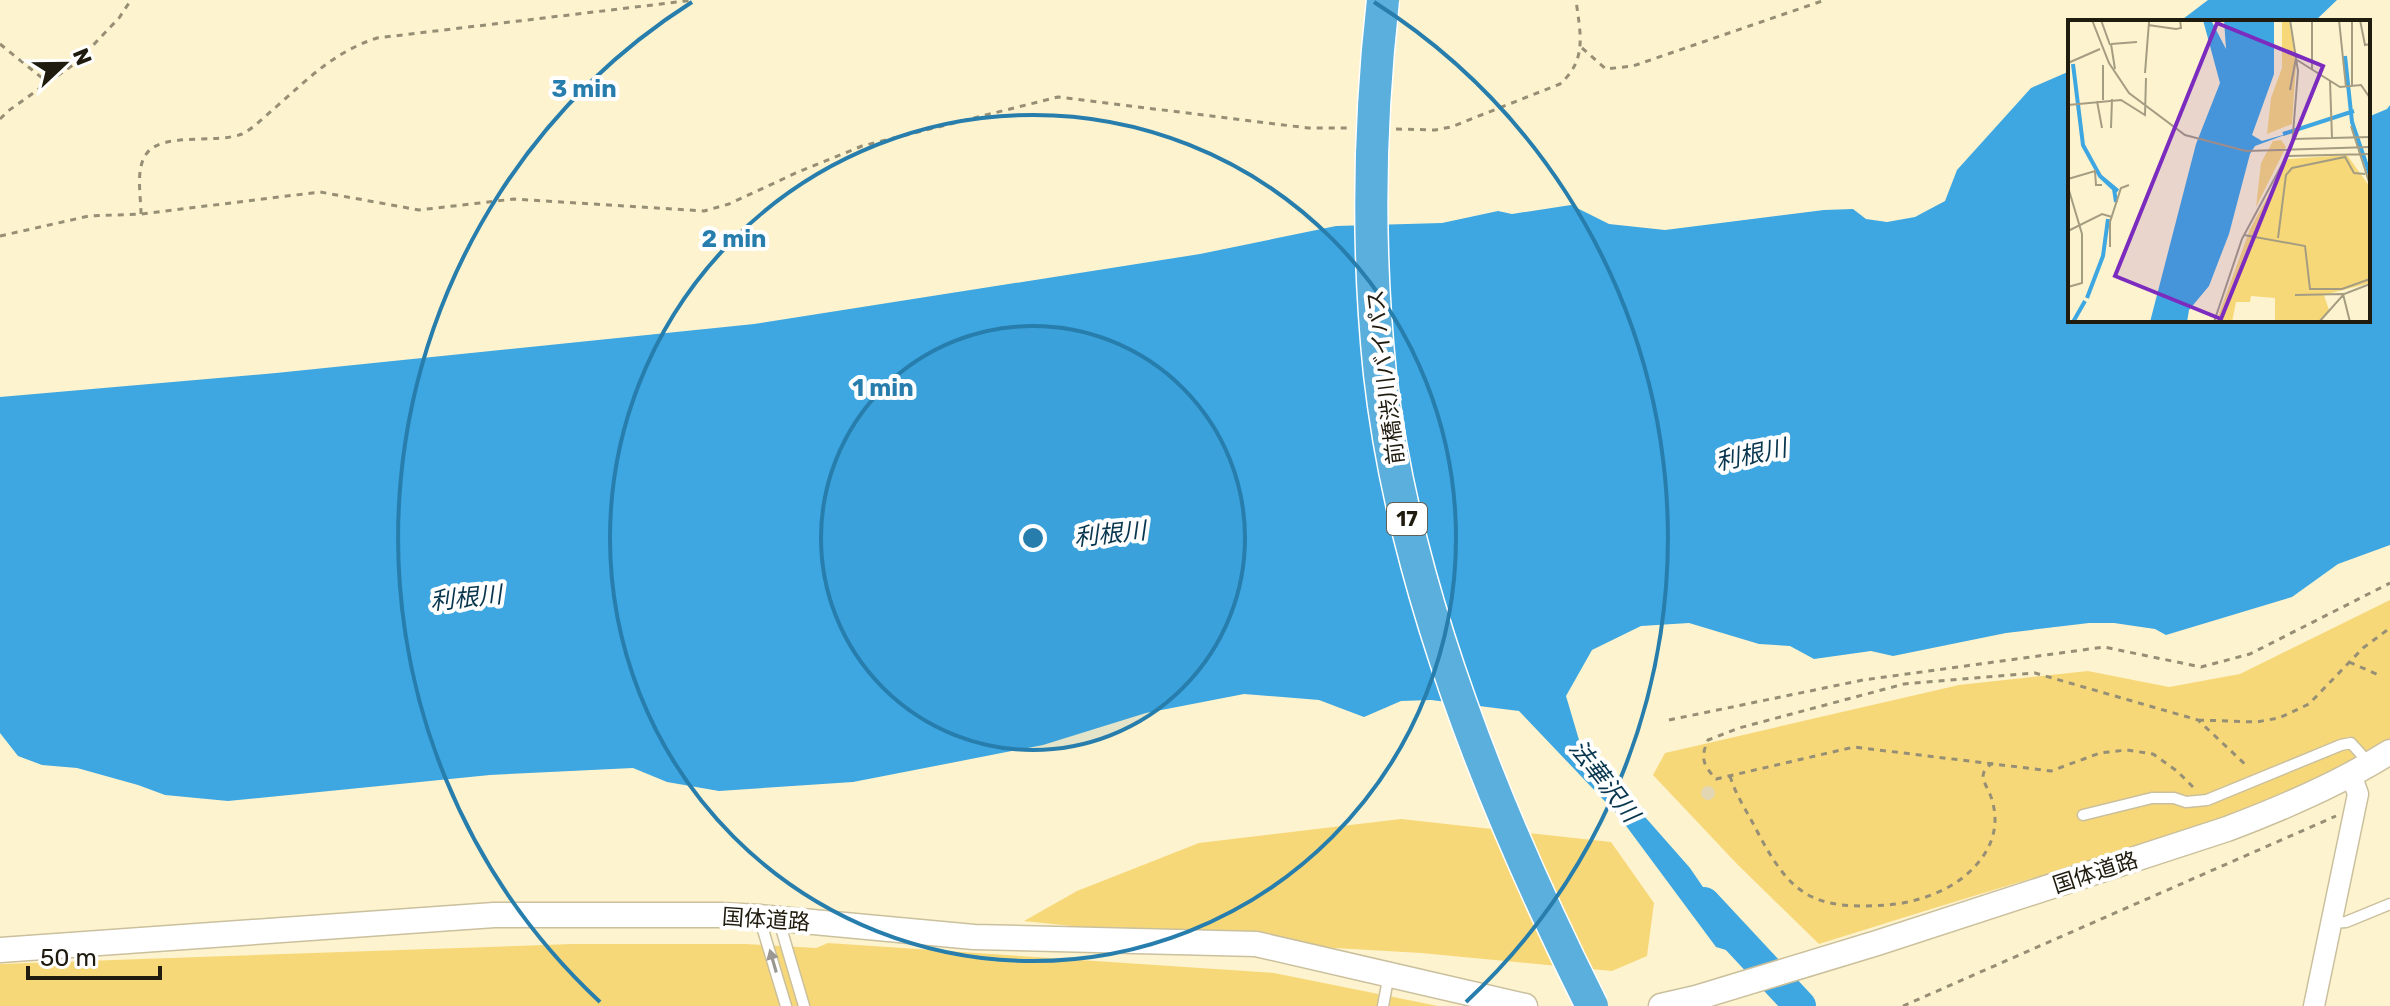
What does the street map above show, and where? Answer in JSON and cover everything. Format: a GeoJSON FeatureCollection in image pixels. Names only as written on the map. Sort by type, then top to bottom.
{"type":"FeatureCollection","features":[{"type":"Feature","properties":{"kind":"highway","name":"前橋渋川バイパス"},"geometry":{"type":"LineString","coordinates":[[1383,0],[1373,109],[1371,235],[1380,375],[1397,479],[1429,605],[1470,725],[1525,861],[1592,1006]]}},
{"type":"Feature","properties":{"kind":"street"},"geometry":{"type":"LineString","coordinates":[[2314,1006],[2358,794],[2370,764]]}},
{"type":"Feature","properties":{"kind":"street","name":"国体道路"},"geometry":{"type":"LineString","coordinates":[[1698,1002],[1748,982],[2203,837],[2269,813],[2370,764]]}},
{"type":"Feature","properties":{"kind":"street","name":"国体道路"},"geometry":{"type":"LineString","coordinates":[[0,950],[494,915],[769,918],[974,937],[1256,944],[1525,1006]]}},
{"type":"Feature","properties":{"kind":"street"},"geometry":{"type":"LineString","coordinates":[[1661,1006],[1698,1002]]}},
{"type":"Feature","properties":{"kind":"lane"},"geometry":{"type":"LineString","coordinates":[[2083,815],[2152,798],[2174,798],[2186,802],[2207,800],[2351,743],[2370,764]]}},
{"type":"Feature","properties":{"kind":"lane"},"geometry":{"type":"LineString","coordinates":[[2332,923],[2346,922],[2390,904]]}},
{"type":"Feature","properties":{"kind":"lane"},"geometry":{"type":"LineString","coordinates":[[769,918],[786,1006]]}},
{"type":"Feature","properties":{"kind":"lane"},"geometry":{"type":"LineString","coordinates":[[769,918],[804,1006]]}},
{"type":"Feature","properties":{"kind":"lane"},"geometry":{"type":"LineString","coordinates":[[1383,1006],[1389,974]]}},
{"type":"Feature","properties":{"kind":"path"},"geometry":{"type":"LineString","coordinates":[[0,119],[77,62],[119,18],[131,0]]}},
{"type":"Feature","properties":{"kind":"path"},"geometry":{"type":"LineString","coordinates":[[141,214],[141,164],[147,152],[159,144],[240,135],[256,125],[335,56],[357,45],[377,38],[694,0]]}},
{"type":"Feature","properties":{"kind":"path"},"geometry":{"type":"LineString","coordinates":[[1387,129],[1435,130],[1451,127],[1560,84],[1571,75],[1582,48],[1576,0]]}},
{"type":"Feature","properties":{"kind":"path"},"geometry":{"type":"LineString","coordinates":[[1582,48],[1606,69],[1633,66],[1825,0]]}},
{"type":"Feature","properties":{"kind":"path"},"geometry":{"type":"LineString","coordinates":[[1,45],[47,82]]}},
{"type":"Feature","properties":{"kind":"path"},"geometry":{"type":"LineString","coordinates":[[0,236],[89,216],[141,214],[320,192],[419,210],[514,199],[704,211],[729,204],[862,146],[1058,97],[1308,128],[1355,128]]}},
{"type":"Feature","properties":{"kind":"path"},"geometry":{"type":"LineString","coordinates":[[1669,720],[1863,680],[2104,647],[2201,667],[2250,654],[2390,583]]}},
{"type":"Feature","properties":{"kind":"path"},"geometry":{"type":"LineString","coordinates":[[2207,800],[2177,771],[2153,754],[2127,750],[2100,753],[2051,771],[1854,747],[1716,779],[1706,767],[1703,753],[1708,740],[1739,728],[1904,684],[2035,673],[2198,720],[2256,722],[2279,718],[2309,704],[2363,648],[2390,628]]}},
{"type":"Feature","properties":{"kind":"path"},"geometry":{"type":"LineString","coordinates":[[2349,662],[2381,676]]}},
{"type":"Feature","properties":{"kind":"path"},"geometry":{"type":"LineString","coordinates":[[2198,720],[2258,779]]}},
{"type":"Feature","properties":{"kind":"path"},"geometry":{"type":"LineString","coordinates":[[1730,776],[1769,855],[1789,882],[1817,901],[1861,907],[1899,904],[1928,896],[1966,875],[1986,853],[1995,828],[1995,815],[1983,776],[1985,769],[1993,763]]}},
{"type":"Feature","properties":{"kind":"path"},"geometry":{"type":"LineString","coordinates":[[1903,1006],[2345,812],[2355,811]]}},
{"type":"Feature","properties":{"kind":"shaded area"},"geometry":{"type":"Polygon","coordinates":[[[2390,600],[2390,740],[2355,761],[2281,796],[2203,825],[1819,944],[1737,864],[1653,775],[1665,753],[1959,685],[2088,671],[2169,687],[2240,674],[2390,600]]]}},
{"type":"Feature","properties":{"kind":"shaded area"},"geometry":{"type":"Polygon","coordinates":[[[1401,819],[1611,842],[1654,903],[1647,956],[1612,971],[1421,953],[1215,941],[1024,921],[1077,891],[1199,843],[1401,819]]]}},
{"type":"Feature","properties":{"kind":"shaded area"},"geometry":{"type":"Polygon","coordinates":[[[828,943],[1274,973],[1438,1006],[0,1006],[0,964],[572,944],[745,944],[816,948],[828,943]]]}},
{"type":"Feature","properties":{"kind":"water"},"geometry":{"type":"Polygon","coordinates":[[[2208,0],[2337,0],[2316,20],[2182,20],[2208,0]]]}},
{"type":"Feature","properties":{"kind":"water","name":"利根川"},"geometry":{"type":"Polygon","coordinates":[[[2068,72],[2068,322],[2370,322],[2370,116],[2390,105],[2390,545],[2338,564],[2292,597],[2166,635],[2155,629],[2089,623],[2006,633],[1893,656],[1871,651],[1814,659],[1790,646],[1759,644],[1689,623],[1641,626],[1592,650],[1566,696],[1582,750],[1690,868],[1733,931],[1733,952],[1716,947],[1618,815],[1519,711],[1431,700],[1401,701],[1364,717],[1319,700],[1244,694],[1146,713],[1043,745],[853,782],[719,791],[667,782],[633,768],[490,775],[228,801],[165,795],[77,768],[42,765],[18,756],[0,733],[0,397],[276,373],[754,324],[1200,254],[1336,226],[1442,223],[1498,211],[1512,214],[1571,205],[1609,224],[1665,230],[1824,210],[1853,209],[1866,219],[1887,222],[1915,217],[1945,201],[1957,170],[2031,88],[2068,72]]]}},
{"type":"Feature","properties":{"kind":"building"},"geometry":{"type":"Polygon","coordinates":[[[1708,786],[1715,793],[1708,800],[1701,793],[1708,786]]]}},
{"type":"Feature","properties":{"kind":"waterway","name":"法華沢川"},"geometry":{"type":"LineString","coordinates":[[1704,903],[1800,1006]]}}]}
